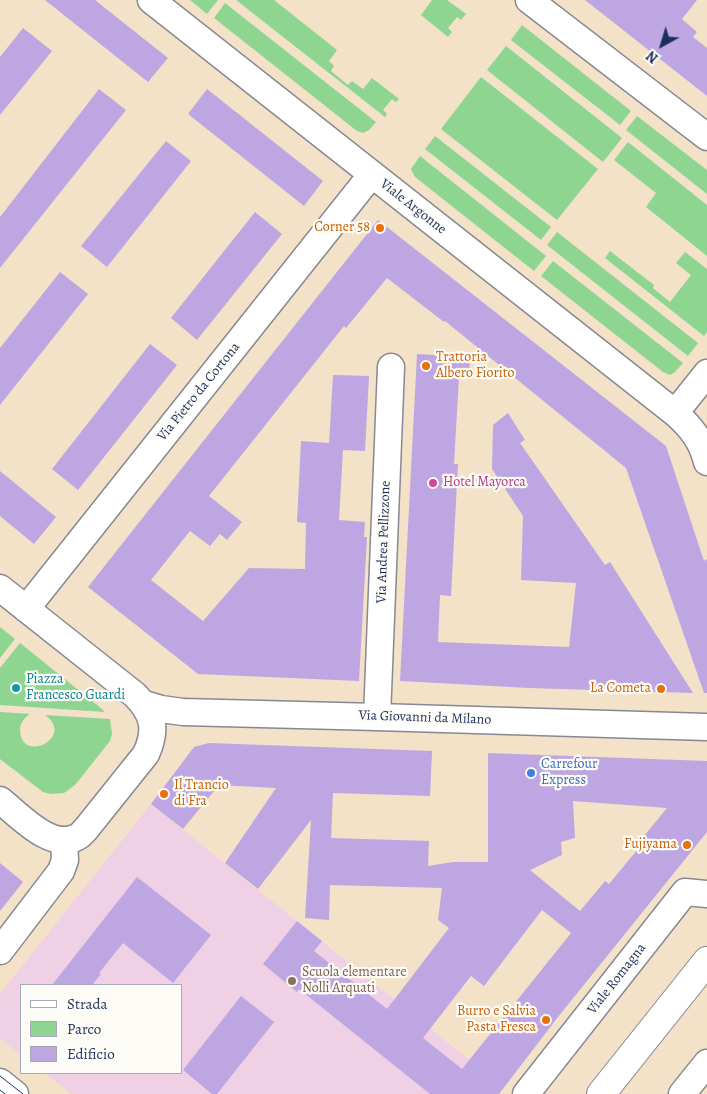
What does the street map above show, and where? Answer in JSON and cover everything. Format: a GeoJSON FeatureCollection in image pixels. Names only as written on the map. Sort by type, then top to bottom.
{"type":"FeatureCollection","features":[{"type":"Feature","properties":{"kind":"main road"},"geometry":{"type":"LineString","coordinates":[[601,1094],[707,961]]}},
{"type":"Feature","properties":{"kind":"street","name":"Viale Argonne"},"geometry":{"type":"LineString","coordinates":[[151,0],[675,413],[696,434],[704,449],[707,462]]}},
{"type":"Feature","properties":{"kind":"street"},"geometry":{"type":"LineString","coordinates":[[529,0],[707,137]]}},
{"type":"Feature","properties":{"kind":"street","name":"Via Pietro da Cortona"},"geometry":{"type":"LineString","coordinates":[[26,609],[372,174]]}},
{"type":"Feature","properties":{"kind":"street","name":"Via Andrea Pellizzone"},"geometry":{"type":"LineString","coordinates":[[377,716],[391,366]]}},
{"type":"Feature","properties":{"kind":"street"},"geometry":{"type":"LineString","coordinates":[[675,413],[707,373]]}},
{"type":"Feature","properties":{"kind":"street"},"geometry":{"type":"LineString","coordinates":[[0,588],[135,695],[144,704],[151,716],[153,730],[152,742],[146,754],[86,830],[77,837],[64,840],[54,839],[43,834],[0,800]]}},
{"type":"Feature","properties":{"kind":"street","name":"Via Giovanni da Milano"},"geometry":{"type":"LineString","coordinates":[[144,704],[183,712],[377,716],[707,727]]}},
{"type":"Feature","properties":{"kind":"street"},"geometry":{"type":"LineString","coordinates":[[0,951],[62,872],[65,860],[64,840]]}},
{"type":"Feature","properties":{"kind":"street","name":"Viale Romagna"},"geometry":{"type":"LineString","coordinates":[[533,1091],[685,892],[707,894]]}},
{"type":"Feature","properties":{"kind":"street"},"geometry":{"type":"LineString","coordinates":[[682,1094],[707,1063]]}},
{"type":"Feature","properties":{"kind":"street"},"geometry":{"type":"LineString","coordinates":[[0,1082],[15,1094]]}},
{"type":"Feature","properties":{"kind":"shaded area"},"geometry":{"type":"Polygon","coordinates":[[[151,804],[503,1087],[498,1094],[72,1094],[45,1074],[182,1074],[182,984],[20,984],[20,1054],[0,1038],[0,994],[151,804]]]}},
{"type":"Feature","properties":{"kind":"green space"},"geometry":{"type":"Polygon","coordinates":[[[190,0],[218,0],[207,14],[190,0]]]}},
{"type":"Feature","properties":{"kind":"green space"},"geometry":{"type":"Polygon","coordinates":[[[236,0],[274,0],[337,50],[329,61],[334,66],[331,71],[348,85],[352,81],[363,89],[372,78],[399,99],[396,102],[392,99],[383,110],[387,114],[385,117],[236,0]]]}},
{"type":"Feature","properties":{"kind":"green space"},"geometry":{"type":"Polygon","coordinates":[[[432,0],[447,0],[466,14],[461,20],[457,17],[448,28],[452,32],[448,37],[421,15],[432,0]]]}},
{"type":"Feature","properties":{"kind":"green space"},"geometry":{"type":"Polygon","coordinates":[[[225,3],[376,122],[369,130],[363,133],[357,131],[214,18],[225,3]]]}},
{"type":"Feature","properties":{"kind":"green space"},"geometry":{"type":"Polygon","coordinates":[[[522,25],[631,111],[620,125],[511,40],[522,25]]]}},
{"type":"Feature","properties":{"kind":"green space"},"geometry":{"type":"Polygon","coordinates":[[[506,46],[622,138],[603,162],[487,70],[506,46]]]}},
{"type":"Feature","properties":{"kind":"green space"},"geometry":{"type":"Polygon","coordinates":[[[481,77],[598,169],[557,220],[441,129],[481,77]]]}},
{"type":"Feature","properties":{"kind":"green space"},"geometry":{"type":"Polygon","coordinates":[[[637,116],[707,170],[707,194],[626,130],[637,116]]]}},
{"type":"Feature","properties":{"kind":"green space"},"geometry":{"type":"Polygon","coordinates":[[[435,136],[551,227],[541,240],[425,149],[435,136]]]}},
{"type":"Feature","properties":{"kind":"green space"},"geometry":{"type":"Polygon","coordinates":[[[628,142],[707,205],[707,256],[646,207],[656,193],[614,160],[628,142]]]}},
{"type":"Feature","properties":{"kind":"green space"},"geometry":{"type":"Polygon","coordinates":[[[420,156],[546,256],[534,271],[415,177],[411,169],[420,156]]]}},
{"type":"Feature","properties":{"kind":"green space"},"geometry":{"type":"Polygon","coordinates":[[[557,232],[698,343],[688,356],[547,245],[557,232]]]}},
{"type":"Feature","properties":{"kind":"green space"},"geometry":{"type":"Polygon","coordinates":[[[610,251],[654,285],[653,288],[670,302],[691,275],[676,263],[685,252],[707,269],[707,332],[704,336],[605,258],[610,251]]]}},
{"type":"Feature","properties":{"kind":"green space"},"geometry":{"type":"Polygon","coordinates":[[[553,261],[683,363],[670,375],[663,372],[541,276],[553,261]]]}},
{"type":"Feature","properties":{"kind":"green space"},"geometry":{"type":"Polygon","coordinates":[[[0,627],[15,639],[0,658],[0,627]]]}},
{"type":"Feature","properties":{"kind":"green space"},"geometry":{"type":"Polygon","coordinates":[[[20,643],[105,712],[0,705],[0,668],[20,643]]]}},
{"type":"Feature","properties":{"kind":"green space"},"geometry":{"type":"Polygon","coordinates":[[[0,712],[30,714],[23,721],[20,730],[23,740],[29,746],[44,744],[51,739],[54,732],[53,723],[45,715],[110,719],[112,734],[110,741],[75,785],[64,793],[50,794],[43,792],[0,759],[0,712]]]}},
{"type":"Feature","properties":{"kind":"building"},"geometry":{"type":"Polygon","coordinates":[[[45,0],[95,0],[168,58],[148,82],[45,0]]]}},
{"type":"Feature","properties":{"kind":"building"},"geometry":{"type":"Polygon","coordinates":[[[585,0],[697,0],[682,19],[697,32],[693,37],[707,48],[707,96],[585,0]]]}},
{"type":"Feature","properties":{"kind":"building"},"geometry":{"type":"Polygon","coordinates":[[[23,28],[52,51],[0,115],[0,57],[23,28]]]}},
{"type":"Feature","properties":{"kind":"building"},"geometry":{"type":"Polygon","coordinates":[[[99,89],[126,110],[0,268],[0,217],[99,89]]]}},
{"type":"Feature","properties":{"kind":"building"},"geometry":{"type":"Polygon","coordinates":[[[207,89],[323,181],[304,206],[188,114],[207,89]]]}},
{"type":"Feature","properties":{"kind":"building"},"geometry":{"type":"Polygon","coordinates":[[[166,141],[191,161],[107,267],[81,246],[166,141]]]}},
{"type":"Feature","properties":{"kind":"building"},"geometry":{"type":"Polygon","coordinates":[[[255,212],[282,234],[197,340],[171,318],[255,212]]]}},
{"type":"Feature","properties":{"kind":"building"},"geometry":{"type":"Polygon","coordinates":[[[378,220],[666,446],[704,561],[707,559],[707,693],[704,693],[626,468],[445,321],[387,278],[346,328],[344,326],[209,496],[242,522],[227,540],[220,534],[210,546],[190,531],[151,580],[203,621],[249,568],[305,569],[306,523],[297,522],[301,441],[329,443],[333,375],[369,376],[365,451],[343,450],[339,520],[365,522],[364,537],[367,537],[359,681],[198,674],[88,587],[378,220]]]}},
{"type":"Feature","properties":{"kind":"building"},"geometry":{"type":"Polygon","coordinates":[[[60,272],[88,294],[0,405],[0,348],[60,272]]]}},
{"type":"Feature","properties":{"kind":"building"},"geometry":{"type":"Polygon","coordinates":[[[150,344],[177,365],[78,490],[52,469],[150,344]]]}},
{"type":"Feature","properties":{"kind":"building"},"geometry":{"type":"Polygon","coordinates":[[[417,354],[470,357],[469,377],[459,376],[454,464],[458,464],[451,596],[440,595],[438,642],[569,647],[576,583],[521,580],[523,516],[492,469],[493,425],[508,413],[525,440],[520,443],[605,565],[610,562],[693,693],[529,688],[400,681],[417,354]]]}},
{"type":"Feature","properties":{"kind":"building"},"geometry":{"type":"Polygon","coordinates":[[[0,471],[56,517],[34,544],[0,516],[0,471]]]}},
{"type":"Feature","properties":{"kind":"building"},"geometry":{"type":"Polygon","coordinates":[[[209,743],[432,751],[430,796],[333,793],[331,838],[429,841],[428,866],[453,862],[488,862],[488,753],[707,761],[707,832],[558,1017],[499,1094],[430,1094],[299,989],[297,992],[263,964],[297,921],[322,941],[314,951],[387,1009],[449,928],[438,920],[442,888],[330,885],[329,920],[305,918],[311,820],[258,889],[225,863],[276,788],[219,785],[183,829],[151,804],[194,747],[209,743]],[[573,801],[575,838],[561,842],[562,855],[530,870],[580,911],[605,881],[609,884],[638,849],[635,847],[667,808],[573,801]],[[542,910],[484,986],[471,976],[423,1038],[462,1069],[571,933],[542,910]]]}},
{"type":"Feature","properties":{"kind":"building"},"geometry":{"type":"Polygon","coordinates":[[[0,863],[23,882],[0,911],[0,863]]]}},
{"type":"Feature","properties":{"kind":"building"},"geometry":{"type":"Polygon","coordinates":[[[137,877],[211,935],[173,983],[123,943],[99,973],[101,974],[93,984],[53,984],[137,877]]]}},
{"type":"Feature","properties":{"kind":"building"},"geometry":{"type":"Polygon","coordinates":[[[241,996],[274,1022],[217,1094],[212,1094],[183,1070],[241,996]]]}},
{"type":"Feature","properties":{"kind":"tram line"},"geometry":{"type":"LineString","coordinates":[[0,1076],[23,1094]]}},
{"type":"Feature","properties":{"kind":"tram line"},"geometry":{"type":"LineString","coordinates":[[0,1090],[5,1094]]}},
{"type":"Feature","properties":{"kind":"place","name":"Corner 58"},"geometry":{"type":"Point","coordinates":[380,228]}},
{"type":"Feature","properties":{"kind":"place","name":"Trattoria Albero Fiorito"},"geometry":{"type":"Point","coordinates":[426,366]}},
{"type":"Feature","properties":{"kind":"place","name":"Hotel Mayorca"},"geometry":{"type":"Point","coordinates":[433,483]}},
{"type":"Feature","properties":{"kind":"place","name":"Piazza Francesco Guardi"},"geometry":{"type":"Point","coordinates":[16,688]}},
{"type":"Feature","properties":{"kind":"place","name":"La Cometa"},"geometry":{"type":"Point","coordinates":[661,689]}},
{"type":"Feature","properties":{"kind":"place","name":"Carrefour Express"},"geometry":{"type":"Point","coordinates":[531,773]}},
{"type":"Feature","properties":{"kind":"place","name":"Il Trancio di Fra"},"geometry":{"type":"Point","coordinates":[164,794]}},
{"type":"Feature","properties":{"kind":"place","name":"Fujiyama"},"geometry":{"type":"Point","coordinates":[687,845]}},
{"type":"Feature","properties":{"kind":"place","name":"Scuola elementare Nolli Arquati"},"geometry":{"type":"Point","coordinates":[292,981]}},
{"type":"Feature","properties":{"kind":"place","name":"Burro e Salvia Pasta Fresca"},"geometry":{"type":"Point","coordinates":[546,1020]}}]}
